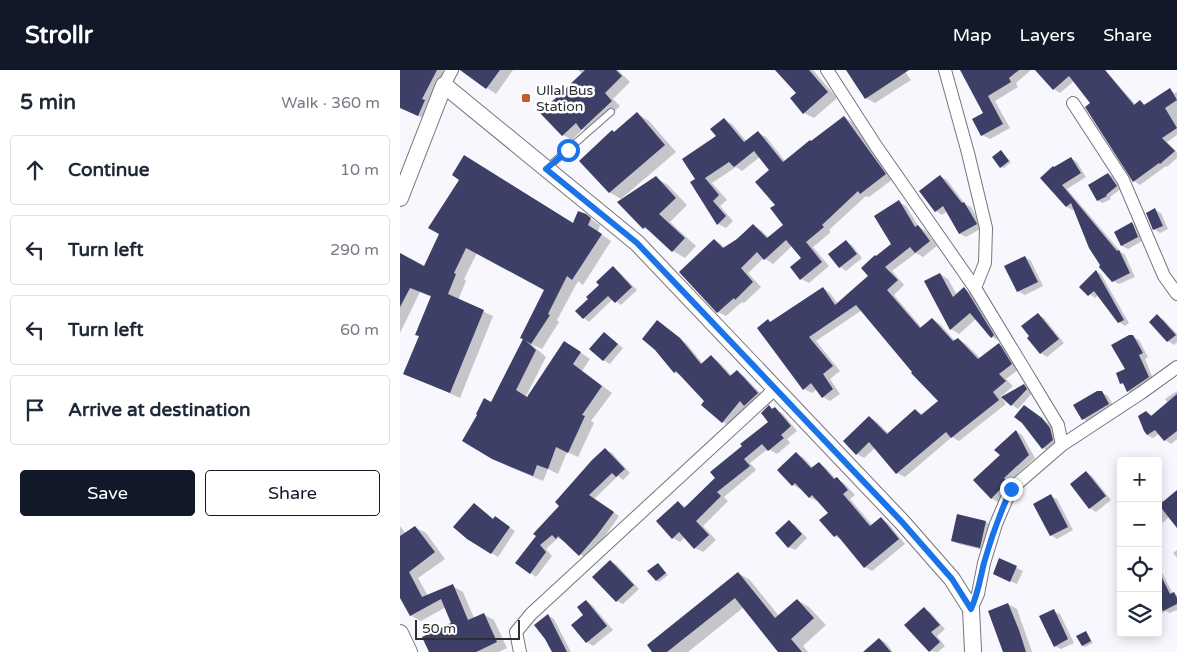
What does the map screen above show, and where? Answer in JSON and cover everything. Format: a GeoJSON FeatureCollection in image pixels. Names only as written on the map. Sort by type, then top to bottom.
{"type":"FeatureCollection","features":[{"type":"Feature","properties":{"kind":"street"},"geometry":{"type":"LineString","coordinates":[[400,198],[444,85],[452,70]]}},
{"type":"Feature","properties":{"kind":"street"},"geometry":{"type":"LineString","coordinates":[[827,70],[876,146],[975,288],[1058,424],[1062,445]]}},
{"type":"Feature","properties":{"kind":"street"},"geometry":{"type":"LineString","coordinates":[[945,70],[986,228],[985,263],[975,288]]}},
{"type":"Feature","properties":{"kind":"street"},"geometry":{"type":"LineString","coordinates":[[444,85],[637,243],[902,522],[952,579],[971,609]]}},
{"type":"Feature","properties":{"kind":"street"},"geometry":{"type":"LineString","coordinates":[[1073,103],[1123,180],[1164,276],[1177,294]]}},
{"type":"Feature","properties":{"kind":"street"},"geometry":{"type":"LineString","coordinates":[[973,651],[971,609],[978,594],[984,563],[996,524],[1011,489],[1062,445],[1177,367]]}},
{"type":"Feature","properties":{"kind":"street"},"geometry":{"type":"LineString","coordinates":[[520,652],[516,632],[531,614],[776,388]]}},
{"type":"Feature","properties":{"kind":"street"},"geometry":{"type":"LineString","coordinates":[[400,633],[409,652]]}},
{"type":"Feature","properties":{"kind":"lane"},"geometry":{"type":"LineString","coordinates":[[546,169],[611,112]]}},
{"type":"Feature","properties":{"kind":"building"},"geometry":{"type":"Polygon","coordinates":[[[400,70],[437,70],[422,99],[425,100],[418,116],[400,108],[400,70]]]}},
{"type":"Feature","properties":{"kind":"building"},"geometry":{"type":"Polygon","coordinates":[[[460,70],[500,70],[486,89],[460,70]]]}},
{"type":"Feature","properties":{"kind":"building"},"geometry":{"type":"Polygon","coordinates":[[[585,70],[616,70],[622,76],[605,93],[612,101],[581,130],[576,123],[562,136],[540,113],[585,70]]]}},
{"type":"Feature","properties":{"kind":"building"},"geometry":{"type":"Polygon","coordinates":[[[775,70],[809,70],[828,92],[803,114],[790,98],[796,93],[775,70]]]}},
{"type":"Feature","properties":{"kind":"building"},"geometry":{"type":"Polygon","coordinates":[[[846,70],[909,70],[865,99],[846,70]]]}},
{"type":"Feature","properties":{"kind":"building"},"geometry":{"type":"Polygon","coordinates":[[[960,70],[1019,70],[1009,78],[1011,82],[988,96],[1003,124],[981,136],[972,119],[983,113],[960,70]]]}},
{"type":"Feature","properties":{"kind":"building"},"geometry":{"type":"Polygon","coordinates":[[[1035,70],[1105,70],[1134,105],[1140,100],[1144,105],[1170,88],[1177,100],[1165,108],[1177,128],[1162,138],[1175,151],[1160,164],[1133,182],[1085,107],[1090,103],[1069,76],[1053,90],[1035,70]]]}},
{"type":"Feature","properties":{"kind":"building"},"geometry":{"type":"Polygon","coordinates":[[[637,112],[665,145],[609,193],[579,161],[612,130],[614,132],[637,112]]]}},
{"type":"Feature","properties":{"kind":"building"},"geometry":{"type":"Polygon","coordinates":[[[844,116],[886,174],[860,194],[858,191],[822,225],[824,227],[806,242],[822,262],[800,280],[790,267],[801,258],[786,240],[764,260],[757,252],[741,268],[753,282],[735,300],[734,298],[717,313],[679,272],[714,239],[723,248],[737,239],[753,224],[767,238],[783,225],[770,208],[775,205],[755,182],[769,170],[754,151],[734,167],[729,162],[705,178],[719,195],[713,201],[726,216],[717,225],[690,182],[695,179],[682,159],[716,136],[710,129],[724,118],[744,142],[758,131],[783,162],[844,116]]]}},
{"type":"Feature","properties":{"kind":"building"},"geometry":{"type":"Polygon","coordinates":[[[1001,150],[1009,161],[1000,168],[992,157],[1001,150]]]}},
{"type":"Feature","properties":{"kind":"building"},"geometry":{"type":"Polygon","coordinates":[[[464,155],[573,223],[578,211],[586,214],[591,218],[588,225],[602,234],[572,280],[567,276],[548,314],[550,315],[531,344],[525,340],[536,350],[516,390],[527,397],[564,341],[581,352],[573,364],[602,386],[582,415],[585,416],[568,453],[556,447],[548,469],[537,465],[533,476],[492,459],[462,441],[477,415],[484,398],[491,402],[523,339],[520,338],[544,290],[466,248],[454,273],[456,274],[448,294],[484,310],[450,393],[403,374],[419,336],[415,335],[431,296],[410,288],[400,307],[400,253],[424,266],[439,234],[428,228],[459,180],[452,175],[464,155]]]}},
{"type":"Feature","properties":{"kind":"building"},"geometry":{"type":"Polygon","coordinates":[[[1071,157],[1081,173],[1062,185],[1117,251],[1119,250],[1130,273],[1112,282],[1099,267],[1100,265],[1089,248],[1071,203],[1066,207],[1040,178],[1053,166],[1071,157]]]}},
{"type":"Feature","properties":{"kind":"building"},"geometry":{"type":"Polygon","coordinates":[[[1108,173],[1117,186],[1107,196],[1097,201],[1088,185],[1108,173]]]}},
{"type":"Feature","properties":{"kind":"building"},"geometry":{"type":"Polygon","coordinates":[[[940,175],[962,203],[964,202],[977,224],[959,234],[943,206],[935,212],[919,191],[940,175]]]}},
{"type":"Feature","properties":{"kind":"building"},"geometry":{"type":"Polygon","coordinates":[[[656,176],[676,198],[659,214],[685,238],[672,252],[645,227],[643,229],[617,202],[656,176]]]}},
{"type":"Feature","properties":{"kind":"building"},"geometry":{"type":"Polygon","coordinates":[[[899,200],[915,227],[918,225],[930,241],[915,253],[910,247],[885,267],[898,280],[887,290],[920,328],[932,318],[953,341],[958,338],[978,359],[999,343],[1012,364],[999,374],[1006,381],[993,392],[999,400],[951,438],[946,432],[896,474],[869,442],[856,455],[843,441],[869,416],[887,434],[915,409],[921,415],[938,401],[911,373],[856,305],[809,337],[833,366],[823,374],[833,389],[822,398],[811,383],[803,390],[757,328],[768,319],[770,322],[823,287],[835,305],[868,276],[861,268],[891,244],[874,216],[899,200]]]}},
{"type":"Feature","properties":{"kind":"building"},"geometry":{"type":"Polygon","coordinates":[[[1155,208],[1163,226],[1153,230],[1146,213],[1155,208]]]}},
{"type":"Feature","properties":{"kind":"building"},"geometry":{"type":"Polygon","coordinates":[[[1132,222],[1138,237],[1121,246],[1114,232],[1132,222]]]}},
{"type":"Feature","properties":{"kind":"building"},"geometry":{"type":"Polygon","coordinates":[[[846,240],[857,254],[839,268],[828,254],[846,240]]]}},
{"type":"Feature","properties":{"kind":"building"},"geometry":{"type":"Polygon","coordinates":[[[1025,256],[1038,282],[1017,292],[1004,266],[1025,256]]]}},
{"type":"Feature","properties":{"kind":"building"},"geometry":{"type":"Polygon","coordinates":[[[613,266],[632,287],[615,303],[608,296],[583,319],[575,311],[599,285],[596,282],[613,266]]]}},
{"type":"Feature","properties":{"kind":"building"},"geometry":{"type":"Polygon","coordinates":[[[1096,270],[1124,320],[1118,323],[1094,291],[1088,296],[1079,287],[1096,270]]]}},
{"type":"Feature","properties":{"kind":"building"},"geometry":{"type":"Polygon","coordinates":[[[940,273],[953,297],[964,287],[994,335],[991,338],[970,313],[950,330],[924,281],[940,273]]]}},
{"type":"Feature","properties":{"kind":"building"},"geometry":{"type":"Polygon","coordinates":[[[1038,313],[1059,339],[1040,354],[1027,338],[1029,336],[1021,326],[1038,313]]]}},
{"type":"Feature","properties":{"kind":"building"},"geometry":{"type":"Polygon","coordinates":[[[1157,314],[1176,335],[1167,342],[1149,322],[1157,314]]]}},
{"type":"Feature","properties":{"kind":"building"},"geometry":{"type":"Polygon","coordinates":[[[657,320],[680,338],[701,364],[711,355],[730,376],[737,370],[758,393],[744,406],[740,401],[722,423],[701,405],[704,401],[642,339],[657,320]]]}},
{"type":"Feature","properties":{"kind":"building"},"geometry":{"type":"Polygon","coordinates":[[[604,332],[618,344],[603,361],[589,349],[604,332]]]}},
{"type":"Feature","properties":{"kind":"building"},"geometry":{"type":"Polygon","coordinates":[[[1129,335],[1133,335],[1143,353],[1139,355],[1149,377],[1127,392],[1123,383],[1120,384],[1116,373],[1125,369],[1111,345],[1129,335]]]}},
{"type":"Feature","properties":{"kind":"building"},"geometry":{"type":"Polygon","coordinates":[[[1024,384],[1027,389],[1011,406],[1001,397],[1024,384]]]}},
{"type":"Feature","properties":{"kind":"building"},"geometry":{"type":"Polygon","coordinates":[[[1097,391],[1102,391],[1109,404],[1082,420],[1073,405],[1097,391]]]}},
{"type":"Feature","properties":{"kind":"building"},"geometry":{"type":"Polygon","coordinates":[[[1177,394],[1177,431],[1164,441],[1155,430],[1147,435],[1138,416],[1146,411],[1151,416],[1177,394]]]}},
{"type":"Feature","properties":{"kind":"building"},"geometry":{"type":"Polygon","coordinates":[[[769,405],[772,409],[775,407],[791,426],[781,435],[784,438],[768,451],[762,444],[744,459],[750,466],[717,492],[721,496],[696,521],[709,535],[694,549],[679,532],[672,539],[656,521],[678,501],[684,508],[715,478],[710,472],[742,446],[740,444],[768,422],[761,413],[769,405]]]}},
{"type":"Feature","properties":{"kind":"building"},"geometry":{"type":"Polygon","coordinates":[[[1024,405],[1042,418],[1050,428],[1053,440],[1042,449],[1022,423],[1014,417],[1024,405]]]}},
{"type":"Feature","properties":{"kind":"building"},"geometry":{"type":"Polygon","coordinates":[[[1016,430],[1029,455],[1004,478],[1007,482],[991,499],[973,480],[1000,455],[994,450],[1016,430]]]}},
{"type":"Feature","properties":{"kind":"building"},"geometry":{"type":"Polygon","coordinates":[[[605,448],[625,469],[616,477],[612,473],[589,495],[614,512],[579,556],[558,536],[556,539],[552,535],[540,545],[546,552],[530,574],[515,563],[536,536],[533,534],[559,506],[555,502],[605,448]]]}},
{"type":"Feature","properties":{"kind":"building"},"geometry":{"type":"Polygon","coordinates":[[[796,452],[811,468],[819,462],[834,479],[837,477],[848,490],[843,494],[870,526],[881,517],[899,539],[864,568],[837,535],[834,537],[819,520],[828,513],[812,495],[809,498],[795,483],[792,486],[777,470],[796,452]]]}},
{"type":"Feature","properties":{"kind":"building"},"geometry":{"type":"Polygon","coordinates":[[[1086,471],[1106,496],[1089,509],[1070,484],[1086,471]]]}},
{"type":"Feature","properties":{"kind":"building"},"geometry":{"type":"Polygon","coordinates":[[[1177,490],[1177,528],[1162,509],[1162,502],[1177,490]]]}},
{"type":"Feature","properties":{"kind":"building"},"geometry":{"type":"Polygon","coordinates":[[[1051,494],[1068,527],[1050,536],[1033,504],[1051,494]]]}},
{"type":"Feature","properties":{"kind":"building"},"geometry":{"type":"Polygon","coordinates":[[[474,503],[493,519],[495,516],[510,527],[491,554],[467,539],[453,527],[474,503]]]}},
{"type":"Feature","properties":{"kind":"building"},"geometry":{"type":"Polygon","coordinates":[[[957,514],[986,521],[980,548],[951,541],[957,514]]]}},
{"type":"Feature","properties":{"kind":"building"},"geometry":{"type":"Polygon","coordinates":[[[789,520],[802,534],[788,548],[775,533],[789,520]]]}},
{"type":"Feature","properties":{"kind":"building"},"geometry":{"type":"Polygon","coordinates":[[[415,526],[435,552],[409,572],[422,597],[453,584],[468,620],[484,613],[497,642],[476,652],[429,652],[422,637],[451,623],[441,599],[410,616],[400,598],[400,536],[415,526]]]}},
{"type":"Feature","properties":{"kind":"building"},"geometry":{"type":"Polygon","coordinates":[[[999,558],[1017,566],[1010,582],[993,574],[999,558]]]}},
{"type":"Feature","properties":{"kind":"building"},"geometry":{"type":"Polygon","coordinates":[[[610,560],[634,585],[616,602],[592,577],[610,560]]]}},
{"type":"Feature","properties":{"kind":"building"},"geometry":{"type":"Polygon","coordinates":[[[658,563],[666,573],[656,581],[647,571],[658,563]]]}},
{"type":"Feature","properties":{"kind":"building"},"geometry":{"type":"Polygon","coordinates":[[[738,572],[775,618],[797,599],[814,618],[791,639],[802,652],[778,652],[735,598],[667,652],[652,652],[647,645],[738,572]]]}},
{"type":"Feature","properties":{"kind":"building"},"geometry":{"type":"Polygon","coordinates":[[[1162,578],[1170,594],[1174,592],[1177,598],[1177,604],[1163,611],[1162,578]]]}},
{"type":"Feature","properties":{"kind":"building"},"geometry":{"type":"Polygon","coordinates":[[[586,600],[607,626],[586,643],[571,625],[583,615],[577,607],[586,600]]]}},
{"type":"Feature","properties":{"kind":"building"},"geometry":{"type":"Polygon","coordinates":[[[1008,603],[1026,652],[1003,652],[988,611],[1008,603]]]}},
{"type":"Feature","properties":{"kind":"building"},"geometry":{"type":"Polygon","coordinates":[[[924,607],[940,625],[931,632],[940,642],[929,652],[904,625],[924,607]]]}},
{"type":"Feature","properties":{"kind":"building"},"geometry":{"type":"Polygon","coordinates":[[[1054,609],[1068,639],[1054,647],[1039,616],[1054,609]]]}},
{"type":"Feature","properties":{"kind":"building"},"geometry":{"type":"Polygon","coordinates":[[[548,614],[567,652],[552,652],[534,625],[548,614]]]}},
{"type":"Feature","properties":{"kind":"building"},"geometry":{"type":"Polygon","coordinates":[[[1086,631],[1091,641],[1082,646],[1076,636],[1086,631]]]}},
{"type":"Feature","properties":{"kind":"building"},"geometry":{"type":"Polygon","coordinates":[[[879,638],[891,652],[863,652],[879,638]]]}},
{"type":"Feature","properties":{"kind":"place","name":"Ullal Bus Station"},"geometry":{"type":"Point","coordinates":[526,98]}},
{"type":"Feature","properties":{"kind":"route"},"geometry":{"type":"LineString","coordinates":[[568,150],[546,169],[637,243],[754,364],[902,522],[952,579],[971,609],[978,594],[984,563],[996,524],[1011,489]]}}]}
